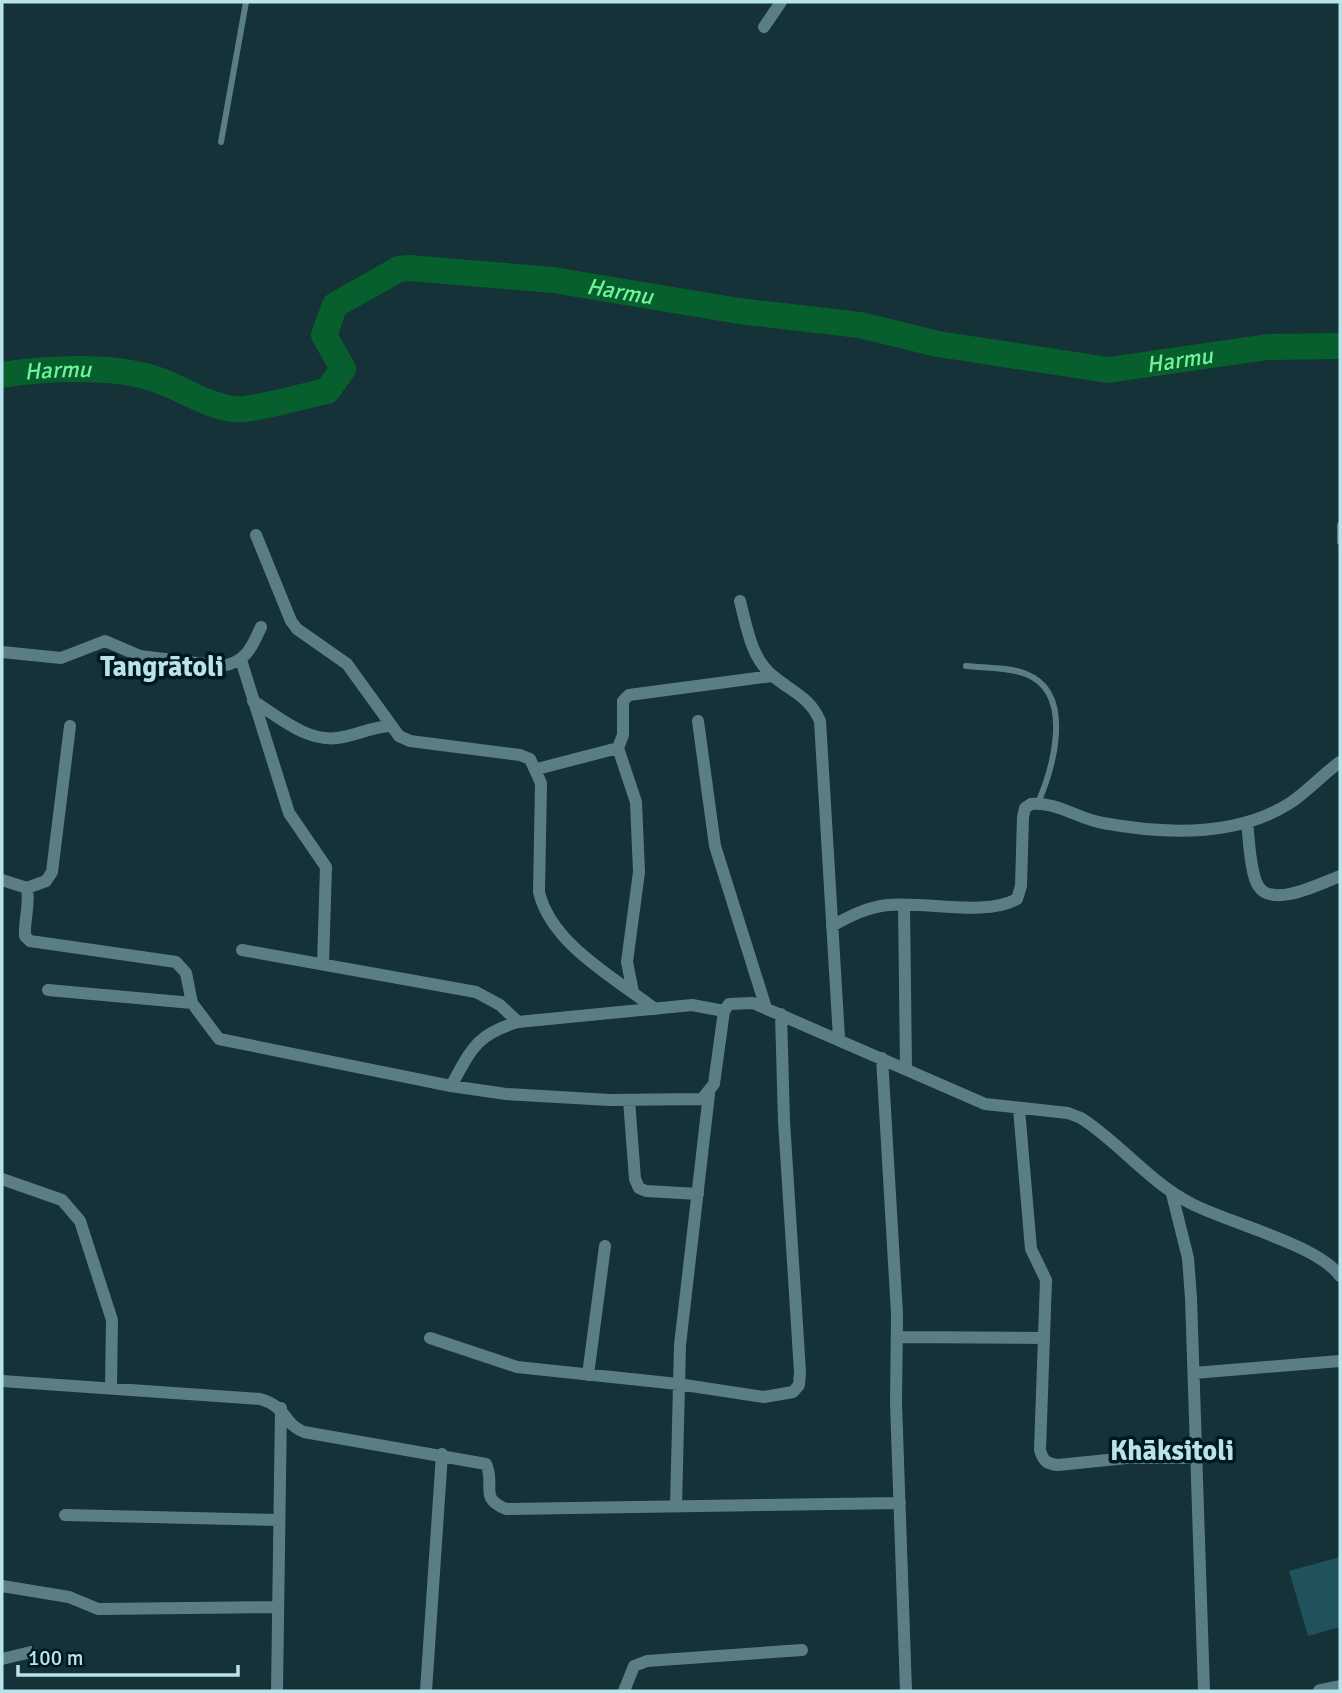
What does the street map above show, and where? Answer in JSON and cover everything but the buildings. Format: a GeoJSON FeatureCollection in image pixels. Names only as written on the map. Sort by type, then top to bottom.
{"type":"FeatureCollection","features":[{"type":"Feature","properties":{"kind":"street"},"geometry":{"type":"LineString","coordinates":[[764,27],[781,2]]}},
{"type":"Feature","properties":{"kind":"street"},"geometry":{"type":"LineString","coordinates":[[256,535],[291,621],[297,629],[347,664],[390,726],[410,741],[520,755],[530,760],[537,769],[541,783],[539,892],[542,905],[564,939],[655,1009]]}},
{"type":"Feature","properties":{"kind":"street"},"geometry":{"type":"LineString","coordinates":[[740,601],[751,643],[772,676],[802,695],[815,708],[820,721],[839,1038]]}},
{"type":"Feature","properties":{"kind":"street"},"geometry":{"type":"LineString","coordinates":[[2,652],[61,658],[104,641],[140,656],[221,666],[241,660],[250,651],[261,627]]}},
{"type":"Feature","properties":{"kind":"street"},"geometry":{"type":"LineString","coordinates":[[241,660],[289,813],[326,867],[323,964]]}},
{"type":"Feature","properties":{"kind":"street"},"geometry":{"type":"LineString","coordinates":[[633,992],[627,961],[639,872],[636,802],[618,748],[623,735],[623,701],[629,695],[772,676]]}},
{"type":"Feature","properties":{"kind":"street"},"geometry":{"type":"LineString","coordinates":[[253,701],[313,737],[338,738],[373,727],[390,726]]}},
{"type":"Feature","properties":{"kind":"street"},"geometry":{"type":"LineString","coordinates":[[698,721],[715,846],[766,1008]]}},
{"type":"Feature","properties":{"kind":"street"},"geometry":{"type":"LineString","coordinates":[[2,880],[27,888],[46,881],[52,872],[70,726]]}},
{"type":"Feature","properties":{"kind":"street"},"geometry":{"type":"LineString","coordinates":[[537,769],[618,748]]}},
{"type":"Feature","properties":{"kind":"street"},"geometry":{"type":"LineString","coordinates":[[832,926],[874,907],[995,906],[1017,898],[1021,886],[1023,817],[1026,808],[1038,803],[1093,821],[1132,829],[1170,831],[1247,822],[1291,802],[1340,762]]}},
{"type":"Feature","properties":{"kind":"street"},"geometry":{"type":"LineString","coordinates":[[1247,822],[1255,878],[1259,888],[1267,894],[1293,894],[1340,876]]}},
{"type":"Feature","properties":{"kind":"street"},"geometry":{"type":"LineString","coordinates":[[27,888],[29,899],[25,936],[30,941],[176,962],[186,974],[192,1003],[212,1032],[228,1043],[451,1086],[534,1096],[690,1100],[702,1099],[709,1094]]}},
{"type":"Feature","properties":{"kind":"street"},"geometry":{"type":"LineString","coordinates":[[904,905],[906,1068]]}},
{"type":"Feature","properties":{"kind":"street"},"geometry":{"type":"LineString","coordinates":[[242,950],[476,992],[500,1005],[518,1023]]}},
{"type":"Feature","properties":{"kind":"street"},"geometry":{"type":"LineString","coordinates":[[48,990],[192,1003]]}},
{"type":"Feature","properties":{"kind":"street"},"geometry":{"type":"LineString","coordinates":[[676,1506],[678,1384],[698,1194],[709,1094],[714,1084],[724,1011],[729,1004],[739,1002],[766,1008],[985,1104],[1081,1118],[1172,1194],[1217,1216],[1314,1255],[1333,1266],[1340,1276]]}},
{"type":"Feature","properties":{"kind":"street"},"geometry":{"type":"LineString","coordinates":[[451,1086],[476,1042],[496,1028],[518,1023],[702,1004],[724,1011]]}},
{"type":"Feature","properties":{"kind":"street"},"geometry":{"type":"LineString","coordinates":[[430,1338],[517,1367],[678,1384],[764,1397],[784,1396],[793,1392],[799,1385],[781,1014]]}},
{"type":"Feature","properties":{"kind":"street"},"geometry":{"type":"LineString","coordinates":[[882,1058],[897,1337],[906,1691]]}},
{"type":"Feature","properties":{"kind":"street"},"geometry":{"type":"LineString","coordinates":[[629,1100],[635,1179],[639,1188],[646,1191],[698,1194]]}},
{"type":"Feature","properties":{"kind":"street"},"geometry":{"type":"LineString","coordinates":[[1019,1109],[1031,1249],[1046,1280],[1040,1450],[1042,1459],[1048,1464],[1127,1458],[1197,1458]]}},
{"type":"Feature","properties":{"kind":"street"},"geometry":{"type":"LineString","coordinates":[[2,1179],[62,1200],[80,1221],[112,1320],[111,1387]]}},
{"type":"Feature","properties":{"kind":"street"},"geometry":{"type":"LineString","coordinates":[[1172,1194],[1188,1258],[1204,1691]]}},
{"type":"Feature","properties":{"kind":"street"},"geometry":{"type":"LineString","coordinates":[[588,1375],[604,1247]]}},
{"type":"Feature","properties":{"kind":"street"},"geometry":{"type":"LineString","coordinates":[[897,1337],[1044,1338]]}},
{"type":"Feature","properties":{"kind":"street"},"geometry":{"type":"LineString","coordinates":[[1194,1373],[1340,1361]]}},
{"type":"Feature","properties":{"kind":"street"},"geometry":{"type":"LineString","coordinates":[[2,1381],[260,1399],[281,1408],[294,1428],[304,1432],[442,1454],[486,1464],[490,1473],[489,1498],[494,1504],[506,1509],[900,1503]]}},
{"type":"Feature","properties":{"kind":"street"},"geometry":{"type":"LineString","coordinates":[[277,1691],[281,1408]]}},
{"type":"Feature","properties":{"kind":"street"},"geometry":{"type":"LineString","coordinates":[[426,1691],[442,1454]]}},
{"type":"Feature","properties":{"kind":"street"},"geometry":{"type":"LineString","coordinates":[[65,1515],[279,1520]]}},
{"type":"Feature","properties":{"kind":"street"},"geometry":{"type":"LineString","coordinates":[[2,1586],[69,1597],[98,1609],[278,1608]]}},
{"type":"Feature","properties":{"kind":"street"},"geometry":{"type":"LineString","coordinates":[[624,1691],[634,1666],[647,1661],[802,1650]]}},
{"type":"Feature","properties":{"kind":"street"},"geometry":{"type":"LineString","coordinates":[[2,1659],[31,1652]]}},
{"type":"Feature","properties":{"kind":"street"},"geometry":{"type":"LineString","coordinates":[[1321,1691],[1340,1687]]}},
{"type":"Feature","properties":{"kind":"lane"},"geometry":{"type":"LineString","coordinates":[[221,142],[246,2]]}},
{"type":"Feature","properties":{"kind":"lane"},"geometry":{"type":"LineString","coordinates":[[1340,525],[1340,542]]}},
{"type":"Feature","properties":{"kind":"lane"},"geometry":{"type":"LineString","coordinates":[[966,666],[1024,673],[1040,681],[1050,696],[1055,715],[1055,755],[1038,803]]}},
{"type":"Feature","properties":{"kind":"waterway","name":"Harmu"},"geometry":{"type":"LineString","coordinates":[[2,375],[57,369],[117,371],[152,378],[221,407],[232,409],[264,406],[327,391],[343,369],[324,335],[335,305],[399,269],[410,268],[553,280],[739,311],[860,325],[938,344],[1108,370],[1268,347],[1340,346]]}},
{"type":"Feature","properties":{"kind":"district","name":"Tangrātoli"},"geometry":{"type":"Point","coordinates":[162,666]}},
{"type":"Feature","properties":{"kind":"district","name":"Khāksitoli"},"geometry":{"type":"Point","coordinates":[1172,1450]}}]}
